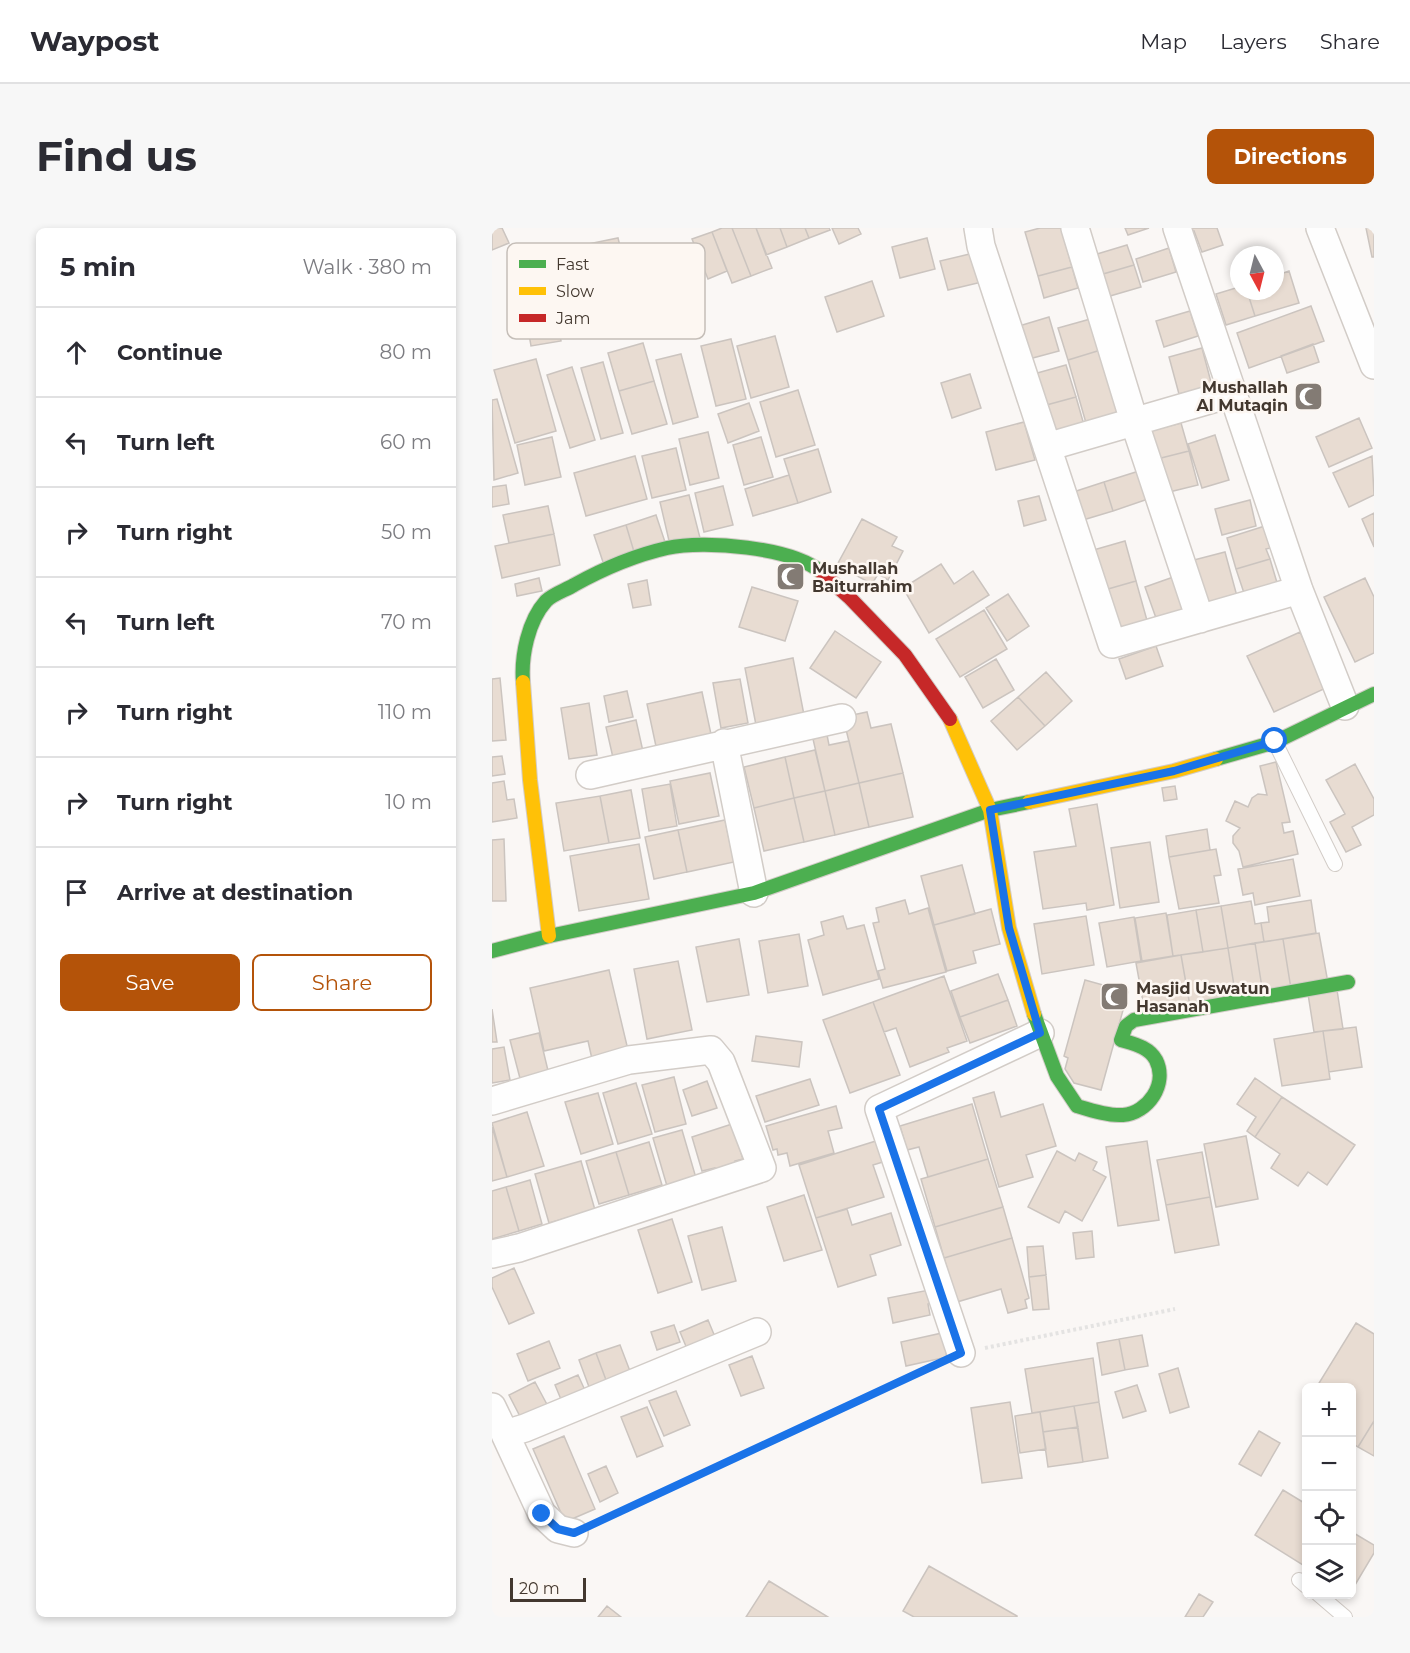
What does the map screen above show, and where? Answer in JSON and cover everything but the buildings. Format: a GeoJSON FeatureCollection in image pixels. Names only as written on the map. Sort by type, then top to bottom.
{"type":"FeatureCollection","features":[{"type":"Feature","properties":{"kind":"street"},"geometry":{"type":"LineString","coordinates":[[978,228],[1112,644],[1299,590]]}},
{"type":"Feature","properties":{"kind":"street"},"geometry":{"type":"LineString","coordinates":[[1075,228],[1134,421],[1200,618]]}},
{"type":"Feature","properties":{"kind":"street"},"geometry":{"type":"LineString","coordinates":[[1177,228],[1299,590],[1346,706]]}},
{"type":"Feature","properties":{"kind":"street"},"geometry":{"type":"LineString","coordinates":[[1320,228],[1374,365]]}},
{"type":"Feature","properties":{"kind":"street"},"geometry":{"type":"LineString","coordinates":[[1047,447],[1233,393]]}},
{"type":"Feature","properties":{"kind":"street"},"geometry":{"type":"LineString","coordinates":[[549,936],[530,780],[522,671],[530,629],[547,600],[590,576],[668,548],[724,546],[772,550],[811,564],[849,597],[905,655],[950,720],[990,810],[1009,928],[1040,1033],[1057,1076],[1077,1106],[1092,1111],[1123,1115],[1139,1109],[1153,1098],[1160,1081],[1156,1060],[1142,1046],[1121,1040],[1126,1026],[1134,1020],[1348,982]]}},
{"type":"Feature","properties":{"kind":"street"},"geometry":{"type":"LineString","coordinates":[[492,951],[549,936],[754,892],[990,810],[1174,771],[1275,741],[1374,694]]}},
{"type":"Feature","properties":{"kind":"street"},"geometry":{"type":"LineString","coordinates":[[590,775],[842,718]]}},
{"type":"Feature","properties":{"kind":"street"},"geometry":{"type":"LineString","coordinates":[[724,743],[754,892]]}},
{"type":"Feature","properties":{"kind":"street"},"geometry":{"type":"LineString","coordinates":[[961,1353],[879,1109],[1040,1033]]}},
{"type":"Feature","properties":{"kind":"street"},"geometry":{"type":"LineString","coordinates":[[492,1101],[629,1060],[711,1050],[721,1062],[762,1168],[519,1248],[492,1254]]}},
{"type":"Feature","properties":{"kind":"street"},"geometry":{"type":"LineString","coordinates":[[505,1434],[525,1428],[757,1332]]}},
{"type":"Feature","properties":{"kind":"street"},"geometry":{"type":"LineString","coordinates":[[492,1407],[542,1514],[558,1529],[574,1533]]}},
{"type":"Feature","properties":{"kind":"lane"},"geometry":{"type":"LineString","coordinates":[[1275,741],[1335,864]]}},
{"type":"Feature","properties":{"kind":"lane"},"geometry":{"type":"LineString","coordinates":[[1324,1599],[1346,1617]]}},
{"type":"Feature","properties":{"kind":"path"},"geometry":{"type":"LineString","coordinates":[[574,1533],[961,1353],[1175,1309]]}},
{"type":"Feature","properties":{"kind":"traffic: fast"},"geometry":{"type":"LineString","coordinates":[[523,682],[523,661],[527,639],[535,618],[546,601],[596,574],[631,559],[667,548],[725,545],[769,551],[807,563],[821,572]]}},
{"type":"Feature","properties":{"kind":"traffic: fast"},"geometry":{"type":"LineString","coordinates":[[1216,759],[1275,742],[1374,694]]}},
{"type":"Feature","properties":{"kind":"traffic: fast"},"geometry":{"type":"LineString","coordinates":[[492,951],[549,936],[754,893],[990,810],[1029,802]]}},
{"type":"Feature","properties":{"kind":"traffic: fast"},"geometry":{"type":"LineString","coordinates":[[1034,1014],[1057,1076],[1077,1106],[1105,1114],[1123,1115],[1132,1113],[1148,1103],[1159,1078],[1159,1069],[1153,1056],[1141,1047],[1121,1040],[1126,1026],[1134,1020],[1348,982]]}},
{"type":"Feature","properties":{"kind":"traffic: slow"},"geometry":{"type":"LineString","coordinates":[[523,682],[530,780],[549,936]]}},
{"type":"Feature","properties":{"kind":"traffic: slow"},"geometry":{"type":"LineString","coordinates":[[950,719],[990,810],[1009,928],[1034,1014]]}},
{"type":"Feature","properties":{"kind":"traffic: slow"},"geometry":{"type":"LineString","coordinates":[[1029,802],[1174,771],[1216,759]]}},
{"type":"Feature","properties":{"kind":"traffic: jam"},"geometry":{"type":"LineString","coordinates":[[821,572],[849,597],[905,655],[950,719]]}},
{"type":"Feature","properties":{"kind":"place","name":"Mushallah Al Mutaqin"},"geometry":{"type":"Point","coordinates":[1309,396]}},
{"type":"Feature","properties":{"kind":"place","name":"Mushallah Baiturrahim"},"geometry":{"type":"Point","coordinates":[791,577]}},
{"type":"Feature","properties":{"kind":"place","name":"Masjid Uswatun Hasanah"},"geometry":{"type":"Point","coordinates":[1115,997]}},
{"type":"Feature","properties":{"kind":"route"},"geometry":{"type":"LineString","coordinates":[[542,1514],[558,1529],[574,1533],[760,1444],[961,1353],[879,1109],[1040,1033],[1009,928],[990,810],[1174,771],[1275,741]]}}]}
